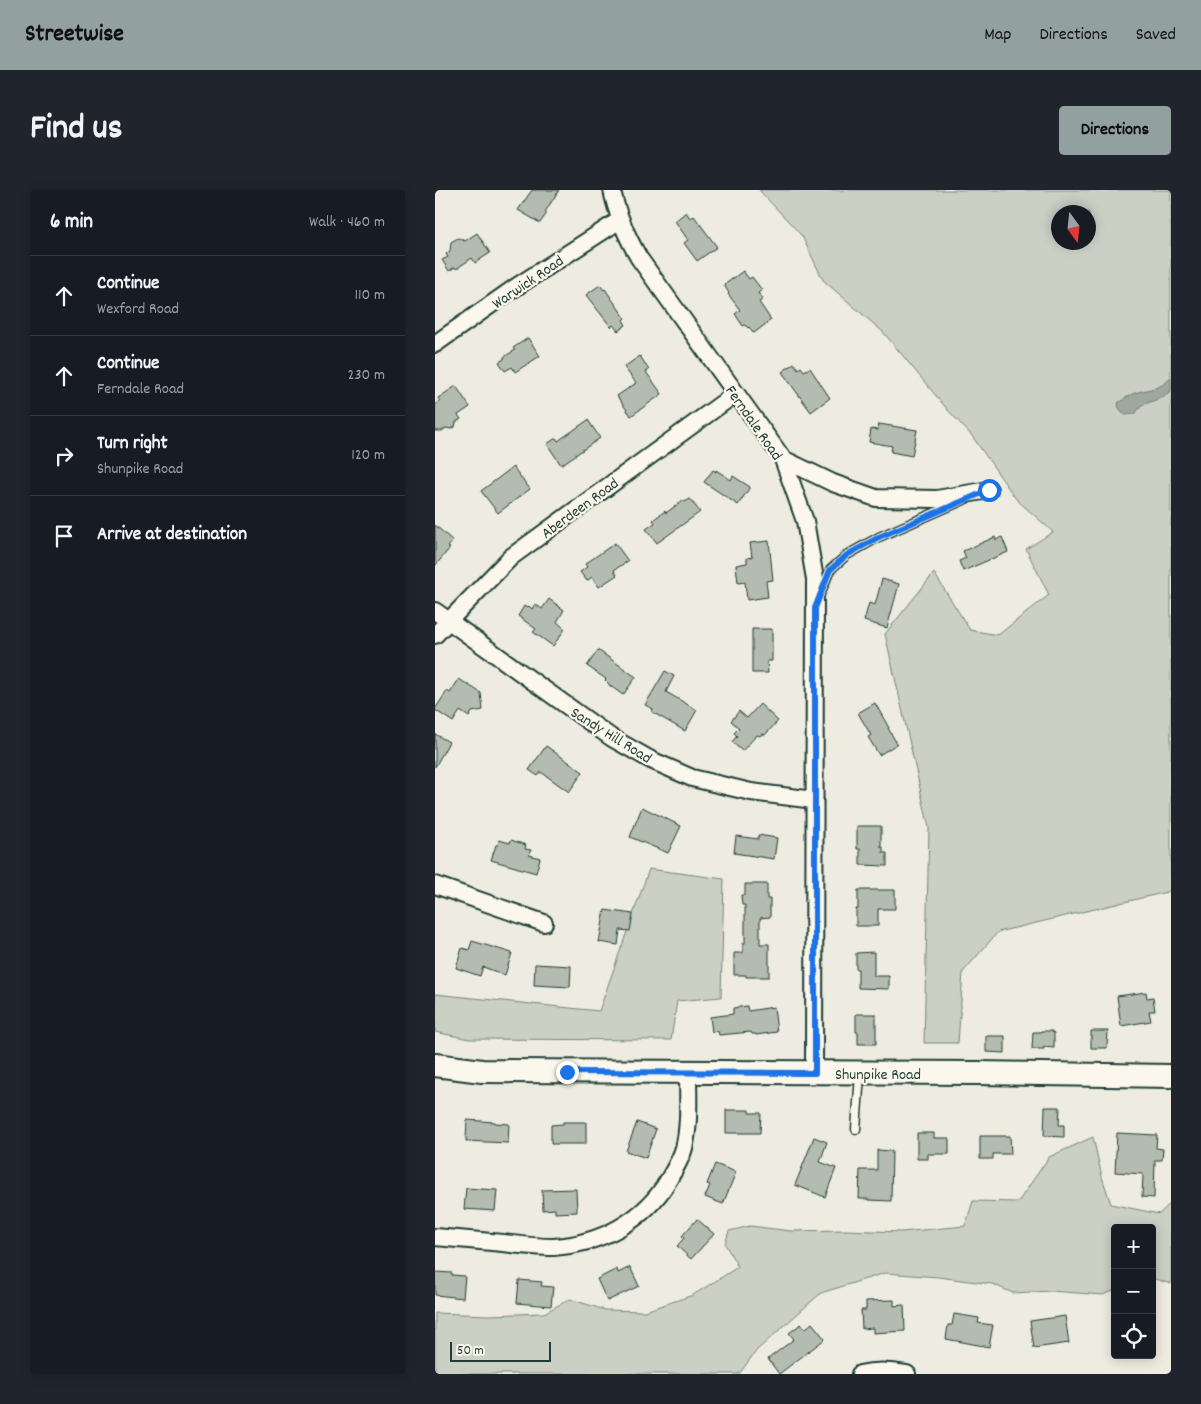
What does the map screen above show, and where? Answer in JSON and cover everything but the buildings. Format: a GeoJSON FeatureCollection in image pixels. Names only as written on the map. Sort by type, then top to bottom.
{"type":"FeatureCollection","features":[{"type":"Feature","properties":{"kind":"main road","name":"Shunpike Road"},"geometry":{"type":"LineString","coordinates":[[435,1066],[482,1071],[1171,1076]]}},
{"type":"Feature","properties":{"kind":"street","name":"Ferndale Road"},"geometry":{"type":"LineString","coordinates":[[613,190],[620,220],[639,258],[783,459],[805,521],[815,579],[815,1073]]}},
{"type":"Feature","properties":{"kind":"street","name":"Warwick Road"},"geometry":{"type":"LineString","coordinates":[[435,344],[517,287],[620,220]]}},
{"type":"Feature","properties":{"kind":"street","name":"Aberdeen Road"},"geometry":{"type":"LineString","coordinates":[[435,635],[441,616],[511,557],[735,394]]}},
{"type":"Feature","properties":{"kind":"street"},"geometry":{"type":"LineString","coordinates":[[783,459],[833,483],[876,498],[937,499],[989,490]]}},
{"type":"Feature","properties":{"kind":"street","name":"Sandy Hill Road"},"geometry":{"type":"LineString","coordinates":[[441,616],[612,738],[651,760],[691,778],[751,792],[815,800]]}},
{"type":"Feature","properties":{"kind":"street"},"geometry":{"type":"LineString","coordinates":[[435,885],[544,923]]}},
{"type":"Feature","properties":{"kind":"street"},"geometry":{"type":"LineString","coordinates":[[435,1236],[524,1246],[552,1247],[571,1245],[589,1240],[623,1227],[652,1204],[664,1189],[678,1165],[684,1148],[688,1116],[688,1072]]}},
{"type":"Feature","properties":{"kind":"street"},"geometry":{"type":"LineString","coordinates":[[860,1374],[889,1371],[907,1374]]}},
{"type":"Feature","properties":{"kind":"lane"},"geometry":{"type":"LineString","coordinates":[[815,608],[830,570],[847,555],[879,537],[989,490]]}},
{"type":"Feature","properties":{"kind":"lane"},"geometry":{"type":"LineString","coordinates":[[856,1129],[860,1073]]}},
{"type":"Feature","properties":{"kind":"shaded area"},"geometry":{"type":"Polygon","coordinates":[[[759,190],[1171,190],[1171,891],[998,932],[963,972],[958,1043],[924,1043],[929,828],[885,634],[934,573],[970,630],[998,635],[1049,595],[1026,549],[1053,532],[1016,499],[972,436],[883,332],[823,280],[802,236],[759,190]]]}},
{"type":"Feature","properties":{"kind":"shaded area"},"geometry":{"type":"Polygon","coordinates":[[[1171,377],[1171,391],[1161,398],[1142,405],[1135,414],[1125,415],[1119,408],[1118,403],[1129,396],[1164,384],[1171,377]]]}},
{"type":"Feature","properties":{"kind":"shaded area"},"geometry":{"type":"Polygon","coordinates":[[[649,869],[724,879],[721,997],[677,1001],[671,1040],[469,1039],[435,1032],[435,994],[599,1011],[649,869]]]}},
{"type":"Feature","properties":{"kind":"shaded area"},"geometry":{"type":"Polygon","coordinates":[[[1093,1137],[1102,1177],[1111,1204],[1159,1214],[1171,1203],[1171,1284],[1156,1279],[1156,1224],[1111,1224],[1111,1292],[1103,1295],[1051,1291],[1013,1293],[992,1284],[885,1273],[821,1293],[757,1350],[739,1374],[435,1374],[435,1313],[489,1315],[544,1313],[570,1299],[605,1310],[645,1311],[693,1295],[738,1267],[725,1244],[729,1231],[750,1226],[791,1231],[901,1232],[965,1226],[973,1201],[1018,1202],[1049,1157],[1093,1137]]]}},
{"type":"Feature","properties":{"kind":"route"},"geometry":{"type":"LineString","coordinates":[[567,1072],[815,1073],[815,608],[830,570],[847,555],[879,537],[989,490]]}}]}
